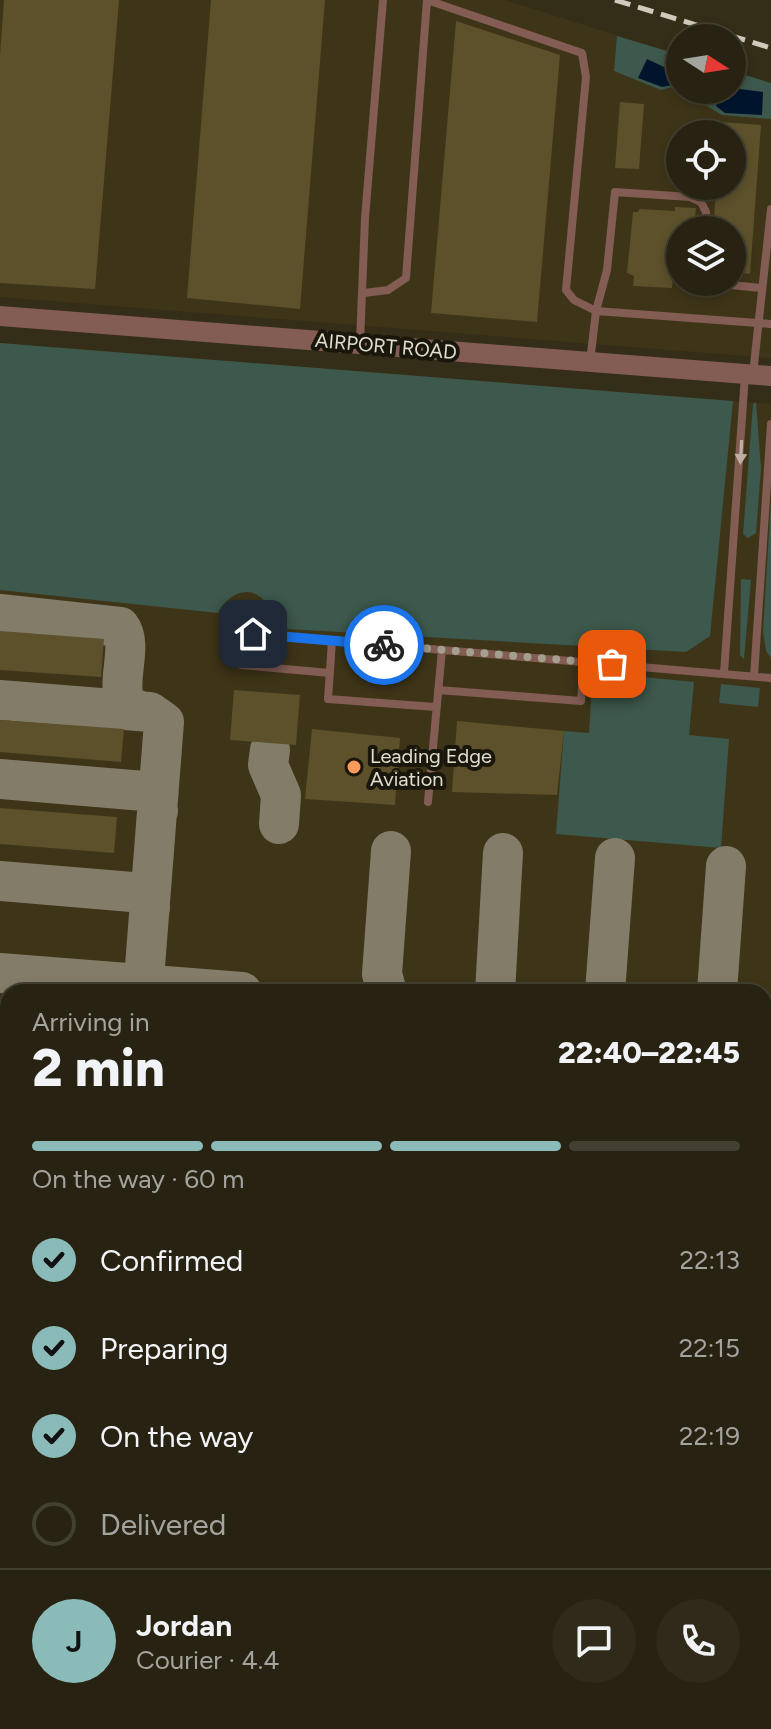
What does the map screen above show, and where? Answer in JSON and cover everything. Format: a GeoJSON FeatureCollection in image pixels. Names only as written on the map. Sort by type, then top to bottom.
{"type":"FeatureCollection","features":[{"type":"Feature","properties":{"kind":"street","name":"AIRPORT ROAD"},"geometry":{"type":"LineString","coordinates":[[0,316],[756,375]]}},
{"type":"Feature","properties":{"kind":"lane"},"geometry":{"type":"LineString","coordinates":[[360,344],[365,218],[383,0]]}},
{"type":"Feature","properties":{"kind":"lane"},"geometry":{"type":"LineString","coordinates":[[364,293],[388,290],[406,278],[427,0],[582,53],[586,77],[566,290],[574,300],[596,311],[771,324]]}},
{"type":"Feature","properties":{"kind":"lane"},"geometry":{"type":"LineString","coordinates":[[590,362],[596,311],[607,270],[615,192],[690,197],[701,202],[706,216]]}},
{"type":"Feature","properties":{"kind":"lane"},"geometry":{"type":"LineString","coordinates":[[724,673],[771,209]]}},
{"type":"Feature","properties":{"kind":"lane"},"geometry":{"type":"LineString","coordinates":[[746,287],[761,288]]}},
{"type":"Feature","properties":{"kind":"lane"},"geometry":{"type":"LineString","coordinates":[[754,676],[771,424]]}},
{"type":"Feature","properties":{"kind":"lane"},"geometry":{"type":"LineString","coordinates":[[253,634],[771,678]]}},
{"type":"Feature","properties":{"kind":"lane"},"geometry":{"type":"LineString","coordinates":[[332,641],[328,699],[435,707]]}},
{"type":"Feature","properties":{"kind":"lane"},"geometry":{"type":"LineString","coordinates":[[428,802],[442,650]]}},
{"type":"Feature","properties":{"kind":"lane"},"geometry":{"type":"LineString","coordinates":[[438,690],[581,701],[584,662]]}},
{"type":"Feature","properties":{"kind":"lane"},"geometry":{"type":"LineString","coordinates":[[241,665],[330,673]]}},
{"type":"Feature","properties":{"kind":"shaded area"},"geometry":{"type":"Polygon","coordinates":[[[0,0],[505,0],[666,51],[666,104],[746,104],[746,75],[771,83],[771,358],[0,297],[0,0]]]}},
{"type":"Feature","properties":{"kind":"shaded area"},"geometry":{"type":"Polygon","coordinates":[[[0,343],[771,404],[771,984],[0,984],[0,343]]]}},
{"type":"Feature","properties":{"kind":"green space"},"geometry":{"type":"Polygon","coordinates":[[[617,36],[666,51],[666,89],[661,90],[614,71],[617,36]]]}},
{"type":"Feature","properties":{"kind":"green space"},"geometry":{"type":"Polygon","coordinates":[[[746,75],[771,83],[771,119],[722,115],[705,105],[746,104],[746,75]]]}},
{"type":"Feature","properties":{"kind":"green space"},"geometry":{"type":"Polygon","coordinates":[[[0,343],[733,401],[710,636],[686,652],[287,629],[262,598],[248,592],[228,600],[218,613],[0,590],[0,343]]]}},
{"type":"Feature","properties":{"kind":"green space"},"geometry":{"type":"Polygon","coordinates":[[[756,402],[761,468],[756,533],[748,538],[743,534],[753,404],[756,402]]]}},
{"type":"Feature","properties":{"kind":"green space"},"geometry":{"type":"Polygon","coordinates":[[[771,500],[771,658],[766,651],[763,632],[771,500]]]}},
{"type":"Feature","properties":{"kind":"green space"},"geometry":{"type":"Polygon","coordinates":[[[741,579],[751,580],[744,659],[740,655],[741,579]]]}},
{"type":"Feature","properties":{"kind":"green space"},"geometry":{"type":"Polygon","coordinates":[[[593,672],[694,682],[689,735],[729,739],[721,848],[556,834],[564,731],[589,733],[593,672]]]}},
{"type":"Feature","properties":{"kind":"green space"},"geometry":{"type":"Polygon","coordinates":[[[721,684],[760,688],[758,707],[719,703],[721,684]]]}},
{"type":"Feature","properties":{"kind":"water"},"geometry":{"type":"Polygon","coordinates":[[[647,59],[666,69],[666,86],[638,78],[647,59]]]}},
{"type":"Feature","properties":{"kind":"water"},"geometry":{"type":"Polygon","coordinates":[[[746,90],[763,92],[762,115],[725,113],[716,106],[746,104],[746,90]]]}},
{"type":"Feature","properties":{"kind":"building"},"geometry":{"type":"Polygon","coordinates":[[[4,0],[119,0],[95,289],[0,283],[0,55],[4,0]]]}},
{"type":"Feature","properties":{"kind":"building"},"geometry":{"type":"Polygon","coordinates":[[[211,0],[325,0],[300,309],[187,298],[211,0]]]}},
{"type":"Feature","properties":{"kind":"building"},"geometry":{"type":"Polygon","coordinates":[[[456,21],[560,55],[537,322],[431,313],[456,21]]]}},
{"type":"Feature","properties":{"kind":"building"},"geometry":{"type":"Polygon","coordinates":[[[620,102],[644,104],[639,169],[615,168],[620,102]]]}},
{"type":"Feature","properties":{"kind":"building"},"geometry":{"type":"Polygon","coordinates":[[[746,124],[761,125],[750,274],[746,274],[746,216],[714,216],[715,200],[746,200],[746,124]]]}},
{"type":"Feature","properties":{"kind":"building"},"geometry":{"type":"Polygon","coordinates":[[[675,207],[696,208],[695,216],[666,216],[666,288],[633,286],[634,276],[627,273],[633,212],[639,209],[675,211],[675,207]]]}},
{"type":"Feature","properties":{"kind":"building"},"geometry":{"type":"Polygon","coordinates":[[[0,631],[104,639],[101,677],[0,670],[0,631]]]}},
{"type":"Feature","properties":{"kind":"building"},"geometry":{"type":"Polygon","coordinates":[[[234,690],[300,695],[296,745],[230,740],[234,690]]]}},
{"type":"Feature","properties":{"kind":"building"},"geometry":{"type":"Polygon","coordinates":[[[0,720],[124,729],[121,762],[0,752],[0,720]]]}},
{"type":"Feature","properties":{"kind":"building"},"geometry":{"type":"Polygon","coordinates":[[[457,721],[564,731],[557,795],[452,792],[457,721]]]}},
{"type":"Feature","properties":{"kind":"building","name":"Leading Edge Aviation"},"geometry":{"type":"Polygon","coordinates":[[[312,729],[400,738],[395,805],[305,799],[312,729]]]}},
{"type":"Feature","properties":{"kind":"building"},"geometry":{"type":"Polygon","coordinates":[[[0,808],[117,817],[114,853],[0,844],[0,808]]]}},
{"type":"Feature","properties":{"kind":"taxiway"},"geometry":{"type":"LineString","coordinates":[[0,614],[120,627],[125,648],[124,697],[128,705],[138,710]]}},
{"type":"Feature","properties":{"kind":"taxiway"},"geometry":{"type":"LineString","coordinates":[[0,700],[150,712],[164,722],[144,984]]}},
{"type":"Feature","properties":{"kind":"taxiway"},"geometry":{"type":"LineString","coordinates":[[270,750],[268,765],[281,795],[279,824]]}},
{"type":"Feature","properties":{"kind":"taxiway"},"geometry":{"type":"LineString","coordinates":[[0,779],[144,791],[156,798],[158,811]]}},
{"type":"Feature","properties":{"kind":"taxiway"},"geometry":{"type":"LineString","coordinates":[[385,984],[382,974],[391,851]]}},
{"type":"Feature","properties":{"kind":"taxiway"},"geometry":{"type":"LineString","coordinates":[[495,984],[503,853]]}},
{"type":"Feature","properties":{"kind":"taxiway"},"geometry":{"type":"LineString","coordinates":[[606,984],[615,858]]}},
{"type":"Feature","properties":{"kind":"taxiway"},"geometry":{"type":"LineString","coordinates":[[718,984],[726,866]]}},
{"type":"Feature","properties":{"kind":"taxiway"},"geometry":{"type":"LineString","coordinates":[[0,881],[132,892],[144,896],[150,908]]}},
{"type":"Feature","properties":{"kind":"taxiway"},"geometry":{"type":"LineString","coordinates":[[0,973],[140,984]]}},
{"type":"Feature","properties":{"kind":"railway"},"geometry":{"type":"LineString","coordinates":[[615,0],[771,48]]}},
{"type":"Feature","properties":{"kind":"way so far"},"geometry":{"type":"LineString","coordinates":[[384,645],[612,664]]}},
{"type":"Feature","properties":{"kind":"place","name":"Leading Edge Aviation"},"geometry":{"type":"Point","coordinates":[354,767]}},
{"type":"Feature","properties":{"kind":"route"},"geometry":{"type":"LineString","coordinates":[[253,634],[384,645]]}}]}
